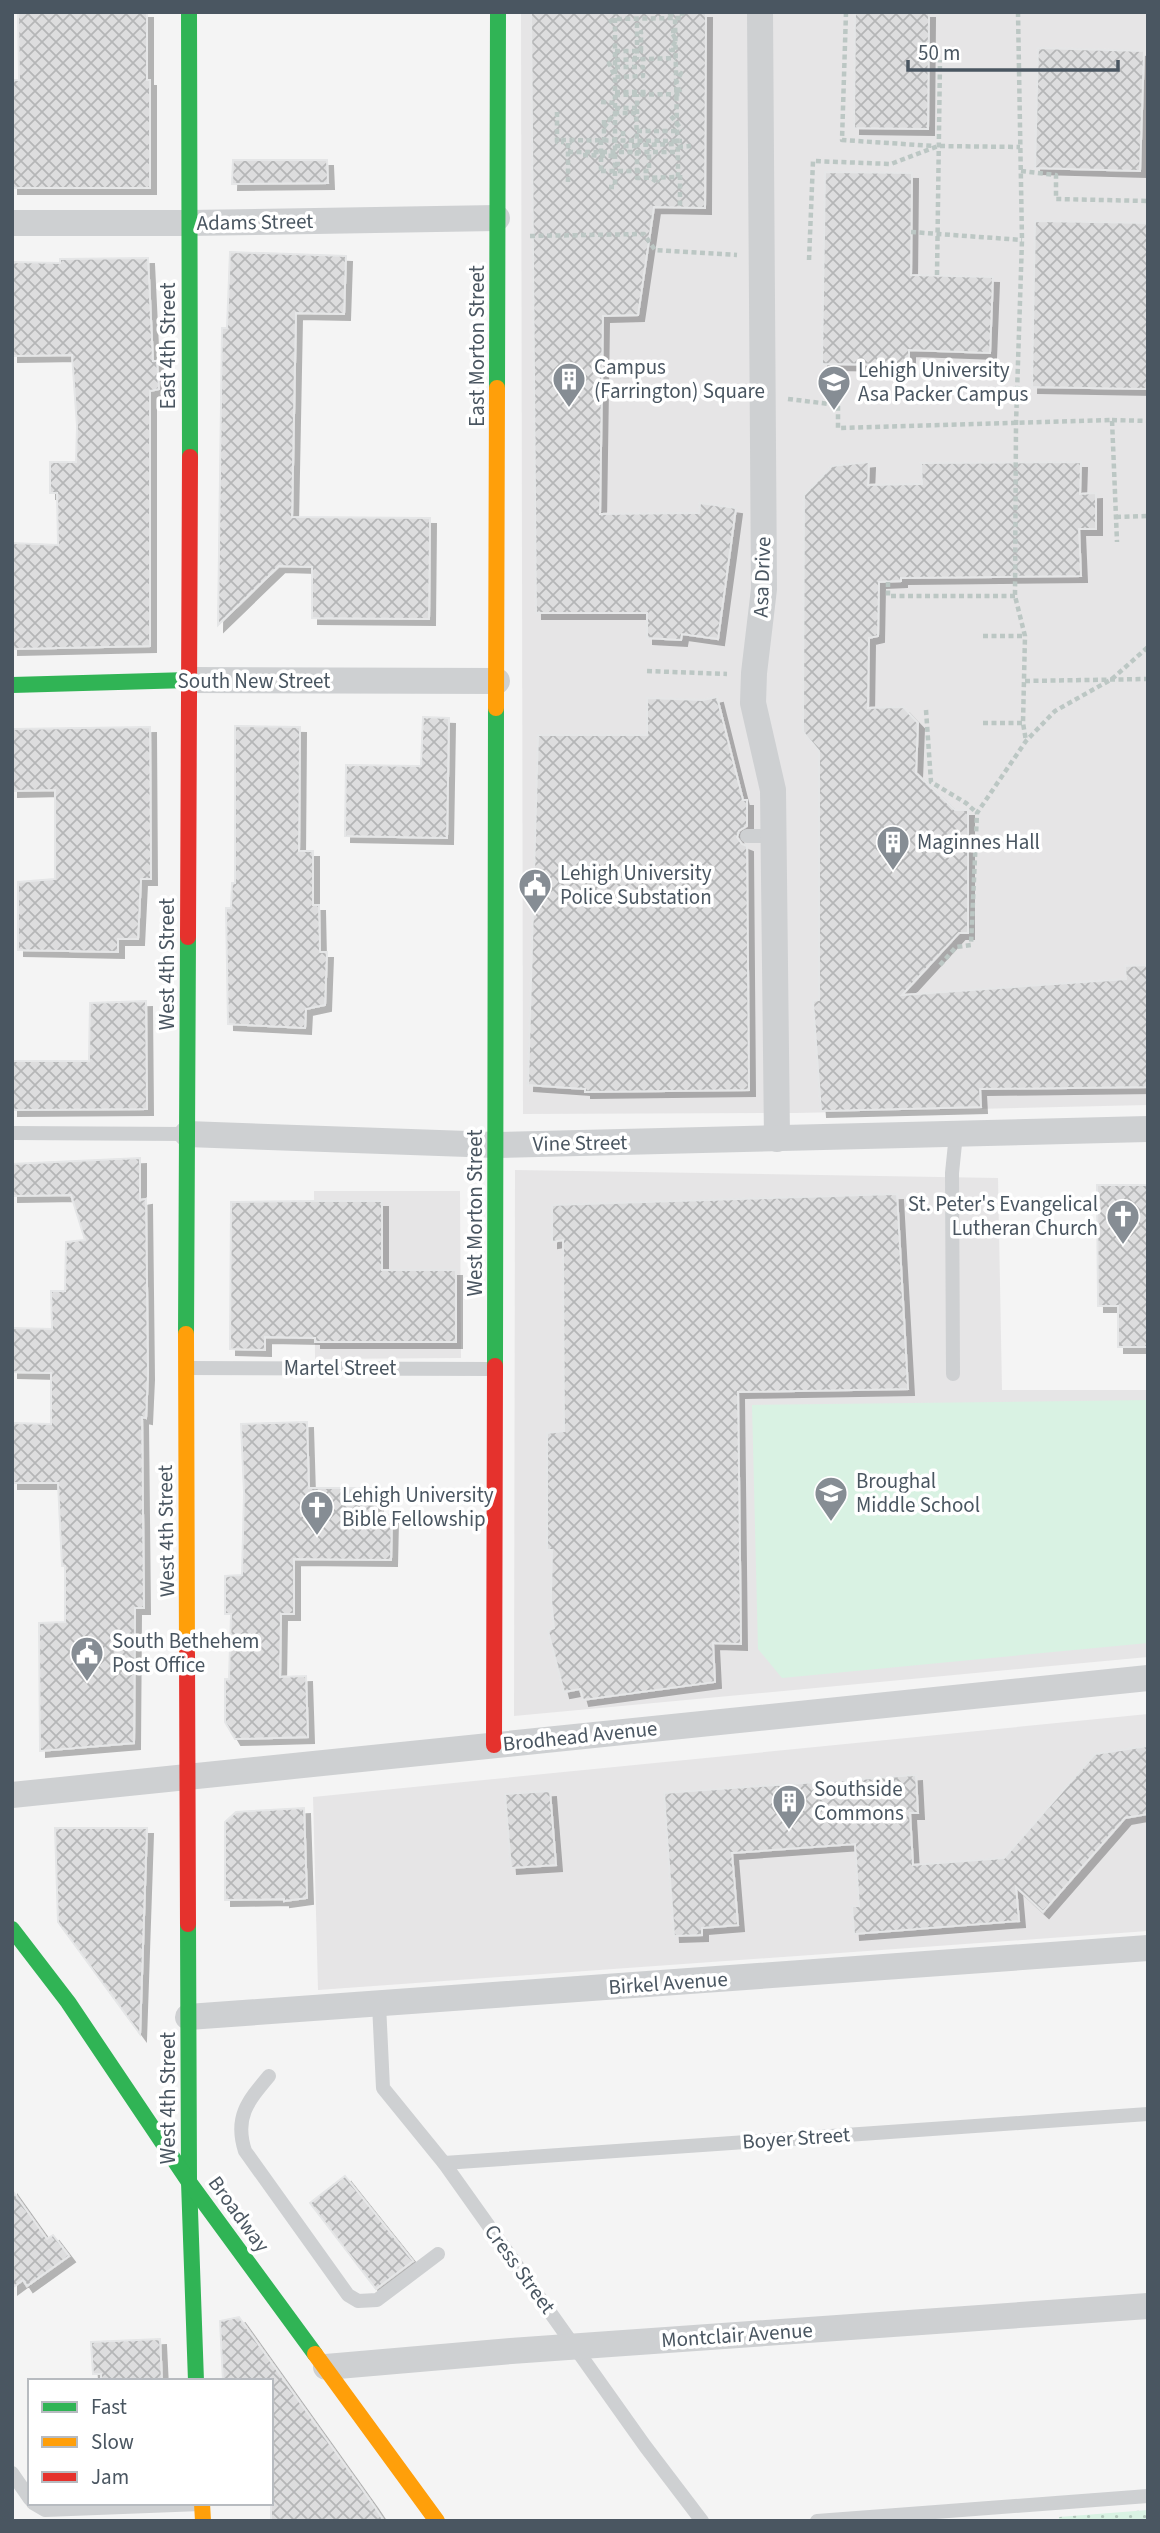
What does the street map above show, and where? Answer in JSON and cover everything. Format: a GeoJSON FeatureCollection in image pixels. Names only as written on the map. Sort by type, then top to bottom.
{"type":"FeatureCollection","features":[{"type":"Feature","properties":{"kind":"main road","name":"East 4th Street"},"geometry":{"type":"LineString","coordinates":[[188,12],[190,681]]}},
{"type":"Feature","properties":{"kind":"main road","name":"East Morton Street"},"geometry":{"type":"LineString","coordinates":[[497,681],[498,12]]}},
{"type":"Feature","properties":{"kind":"main road","name":"South New Street"},"geometry":{"type":"LineString","coordinates":[[12,685],[190,681]]}},
{"type":"Feature","properties":{"kind":"main road","name":"West 4th Street"},"geometry":{"type":"LineString","coordinates":[[190,681],[186,1368],[188,2018],[189,2182],[196,2379]]}},
{"type":"Feature","properties":{"kind":"main road","name":"West Morton Street"},"geometry":{"type":"LineString","coordinates":[[494,1745],[497,681]]}},
{"type":"Feature","properties":{"kind":"main road","name":"Broadway"},"geometry":{"type":"LineString","coordinates":[[12,1929],[68,2002],[189,2182],[437,2521]]}},
{"type":"Feature","properties":{"kind":"street","name":"Asa Drive"},"geometry":{"type":"LineString","coordinates":[[760,12],[764,589],[753,703],[773,790],[777,1139]]}},
{"type":"Feature","properties":{"kind":"street","name":"Adams Street"},"geometry":{"type":"LineString","coordinates":[[12,223],[498,228]]}},
{"type":"Feature","properties":{"kind":"street","name":"South New Street"},"geometry":{"type":"LineString","coordinates":[[190,681],[497,681]]}},
{"type":"Feature","properties":{"kind":"street","name":"Vine Street"},"geometry":{"type":"LineString","coordinates":[[187,1133],[496,1145],[1148,1129]]}},
{"type":"Feature","properties":{"kind":"street","name":"Brodhead Avenue"},"geometry":{"type":"LineString","coordinates":[[12,1795],[1148,1678]]}},
{"type":"Feature","properties":{"kind":"street","name":"Birkel Avenue"},"geometry":{"type":"LineString","coordinates":[[188,2018],[1148,1948]]}},
{"type":"Feature","properties":{"kind":"street","name":"Montclair Avenue"},"geometry":{"type":"LineString","coordinates":[[326,2367],[1148,2306]]}},
{"type":"Feature","properties":{"kind":"lane"},"geometry":{"type":"LineString","coordinates":[[747,836],[774,836]]}},
{"type":"Feature","properties":{"kind":"lane","name":"Vine Street"},"geometry":{"type":"LineString","coordinates":[[12,1133],[187,1133]]}},
{"type":"Feature","properties":{"kind":"lane"},"geometry":{"type":"LineString","coordinates":[[953,1374],[952,1173],[956,1134]]}},
{"type":"Feature","properties":{"kind":"lane","name":"Martel Street"},"geometry":{"type":"LineString","coordinates":[[186,1368],[494,1369]]}},
{"type":"Feature","properties":{"kind":"lane","name":"Cress Street"},"geometry":{"type":"LineString","coordinates":[[379,2004],[383,2088],[444,2163],[645,2446],[702,2521]]}},
{"type":"Feature","properties":{"kind":"lane"},"geometry":{"type":"LineString","coordinates":[[270,2077],[248,2101],[243,2114],[242,2141],[245,2151],[348,2295],[358,2301],[377,2300],[438,2254]]}},
{"type":"Feature","properties":{"kind":"lane","name":"Boyer Street"},"geometry":{"type":"LineString","coordinates":[[444,2163],[1148,2114]]}},
{"type":"Feature","properties":{"kind":"lane"},"geometry":{"type":"LineString","coordinates":[[12,2473],[28,2497]]}},
{"type":"Feature","properties":{"kind":"lane"},"geometry":{"type":"LineString","coordinates":[[817,2521],[1148,2496]]}},
{"type":"Feature","properties":{"kind":"lane"},"geometry":{"type":"LineString","coordinates":[[37,2505],[45,2510],[157,2505]]}},
{"type":"Feature","properties":{"kind":"path"},"geometry":{"type":"LineString","coordinates":[[614,66],[615,12],[615,187]]}},
{"type":"Feature","properties":{"kind":"path"},"geometry":{"type":"LineString","coordinates":[[846,12],[842,140],[938,146],[1020,146]]}},
{"type":"Feature","properties":{"kind":"path"},"geometry":{"type":"LineString","coordinates":[[1018,12],[1022,240],[1016,424],[1015,596],[1025,636],[1023,723],[1026,741]]}},
{"type":"Feature","properties":{"kind":"path"},"geometry":{"type":"LineString","coordinates":[[614,20],[624,19]]}},
{"type":"Feature","properties":{"kind":"path"},"geometry":{"type":"LineString","coordinates":[[614,20],[676,25],[677,136]]}},
{"type":"Feature","properties":{"kind":"path"},"geometry":{"type":"LineString","coordinates":[[614,20],[615,187],[609,187],[615,187]]}},
{"type":"Feature","properties":{"kind":"path"},"geometry":{"type":"LineString","coordinates":[[614,66],[638,58],[639,20]]}},
{"type":"Feature","properties":{"kind":"path"},"geometry":{"type":"LineString","coordinates":[[638,59],[639,32]]}},
{"type":"Feature","properties":{"kind":"path"},"geometry":{"type":"LineString","coordinates":[[614,66],[677,49]]}},
{"type":"Feature","properties":{"kind":"path"},"geometry":{"type":"LineString","coordinates":[[677,49],[680,208]]}},
{"type":"Feature","properties":{"kind":"path"},"geometry":{"type":"LineString","coordinates":[[615,51],[640,51]]}},
{"type":"Feature","properties":{"kind":"path"},"geometry":{"type":"LineString","coordinates":[[937,275],[940,60]]}},
{"type":"Feature","properties":{"kind":"path"},"geometry":{"type":"LineString","coordinates":[[614,66],[643,66],[643,76],[614,66]]}},
{"type":"Feature","properties":{"kind":"path"},"geometry":{"type":"LineString","coordinates":[[607,88],[615,92],[676,98]]}},
{"type":"Feature","properties":{"kind":"path"},"geometry":{"type":"LineString","coordinates":[[615,92],[637,92],[676,98]]}},
{"type":"Feature","properties":{"kind":"path"},"geometry":{"type":"LineString","coordinates":[[615,92],[615,130]]}},
{"type":"Feature","properties":{"kind":"path"},"geometry":{"type":"LineString","coordinates":[[637,92],[636,180],[679,180]]}},
{"type":"Feature","properties":{"kind":"path"},"geometry":{"type":"LineString","coordinates":[[601,102],[615,113]]}},
{"type":"Feature","properties":{"kind":"path"},"geometry":{"type":"LineString","coordinates":[[557,112],[557,142],[603,139]]}},
{"type":"Feature","properties":{"kind":"path"},"geometry":{"type":"LineString","coordinates":[[607,119],[615,113],[638,112]]}},
{"type":"Feature","properties":{"kind":"path"},"geometry":{"type":"LineString","coordinates":[[583,155],[590,157],[606,157],[615,145],[624,139],[649,142],[649,171],[615,168],[601,172],[603,139],[604,127],[615,113]]}},
{"type":"Feature","properties":{"kind":"path"},"geometry":{"type":"LineString","coordinates":[[615,113],[615,168]]}},
{"type":"Feature","properties":{"kind":"path"},"geometry":{"type":"LineString","coordinates":[[670,120],[677,136],[691,146]]}},
{"type":"Feature","properties":{"kind":"path"},"geometry":{"type":"LineString","coordinates":[[637,140],[677,136]]}},
{"type":"Feature","properties":{"kind":"path"},"geometry":{"type":"LineString","coordinates":[[637,140],[677,136]]}},
{"type":"Feature","properties":{"kind":"path"},"geometry":{"type":"LineString","coordinates":[[568,152],[677,136]]}},
{"type":"Feature","properties":{"kind":"path"},"geometry":{"type":"LineString","coordinates":[[561,139],[560,142],[603,139]]}},
{"type":"Feature","properties":{"kind":"path"},"geometry":{"type":"LineString","coordinates":[[584,139],[603,139],[615,145]]}},
{"type":"Feature","properties":{"kind":"path"},"geometry":{"type":"LineString","coordinates":[[635,171],[637,140]]}},
{"type":"Feature","properties":{"kind":"path"},"geometry":{"type":"LineString","coordinates":[[568,142],[565,172],[568,182]]}},
{"type":"Feature","properties":{"kind":"path"},"geometry":{"type":"LineString","coordinates":[[615,145],[615,187]]}},
{"type":"Feature","properties":{"kind":"path"},"geometry":{"type":"LineString","coordinates":[[809,260],[813,161],[891,164],[938,146]]}},
{"type":"Feature","properties":{"kind":"path"},"geometry":{"type":"LineString","coordinates":[[1021,171],[1056,175],[1056,199],[1148,201]]}},
{"type":"Feature","properties":{"kind":"path"},"geometry":{"type":"LineString","coordinates":[[672,200],[680,200]]}},
{"type":"Feature","properties":{"kind":"path"},"geometry":{"type":"LineString","coordinates":[[498,228],[644,234],[654,250],[762,257]]}},
{"type":"Feature","properties":{"kind":"path"},"geometry":{"type":"LineString","coordinates":[[911,232],[1022,240]]}},
{"type":"Feature","properties":{"kind":"path"},"geometry":{"type":"LineString","coordinates":[[763,394],[838,405],[838,428],[1148,421]]}},
{"type":"Feature","properties":{"kind":"path"},"geometry":{"type":"LineString","coordinates":[[1112,420],[1117,542]]}},
{"type":"Feature","properties":{"kind":"path"},"geometry":{"type":"LineString","coordinates":[[1116,517],[1148,516]]}},
{"type":"Feature","properties":{"kind":"path"},"geometry":{"type":"LineString","coordinates":[[888,582],[888,596],[1015,596]]}},
{"type":"Feature","properties":{"kind":"path"},"geometry":{"type":"LineString","coordinates":[[983,636],[1025,636]]}},
{"type":"Feature","properties":{"kind":"path"},"geometry":{"type":"LineString","coordinates":[[940,965],[956,947],[971,945],[977,813],[1026,741],[1055,711],[1112,679],[1148,647]]}},
{"type":"Feature","properties":{"kind":"path"},"geometry":{"type":"LineString","coordinates":[[647,671],[724,674]]}},
{"type":"Feature","properties":{"kind":"path"},"geometry":{"type":"LineString","coordinates":[[1025,681],[1148,679]]}},
{"type":"Feature","properties":{"kind":"path"},"geometry":{"type":"LineString","coordinates":[[926,710],[931,782],[966,803],[977,813]]}},
{"type":"Feature","properties":{"kind":"path"},"geometry":{"type":"LineString","coordinates":[[983,723],[1023,723]]}},
{"type":"Feature","properties":{"kind":"shaded area","name":"Lehigh University Asa Packer Campus"},"geometry":{"type":"Polygon","coordinates":[[[521,12],[1148,12],[1148,1105],[796,1113],[523,1114],[521,12]]]}},
{"type":"Feature","properties":{"kind":"shaded area","name":"Broughal Middle School"},"geometry":{"type":"Polygon","coordinates":[[[515,1170],[998,1178],[1002,1390],[1148,1390],[1148,1657],[514,1716],[515,1170]]]}},
{"type":"Feature","properties":{"kind":"shaded area"},"geometry":{"type":"Polygon","coordinates":[[[314,1191],[460,1191],[461,1358],[315,1359],[314,1191]]]}},
{"type":"Feature","properties":{"kind":"shaded area"},"geometry":{"type":"Polygon","coordinates":[[[1148,1714],[1148,1931],[318,1990],[313,1797],[1148,1714]]]}},
{"type":"Feature","properties":{"kind":"green space"},"geometry":{"type":"Polygon","coordinates":[[[1148,1400],[1148,1643],[782,1678],[758,1649],[752,1405],[1148,1400]]]}},
{"type":"Feature","properties":{"kind":"green space"},"geometry":{"type":"Polygon","coordinates":[[[1148,2510],[1148,2521],[1059,2521],[1059,2517],[1148,2510]]]}},
{"type":"Feature","properties":{"kind":"building"},"geometry":{"type":"Polygon","coordinates":[[[18,12],[147,12],[150,188],[12,188],[12,80],[19,80],[18,12]]]}},
{"type":"Feature","properties":{"kind":"building"},"geometry":{"type":"Polygon","coordinates":[[[531,12],[706,12],[705,208],[654,207],[638,315],[603,316],[600,514],[699,513],[700,503],[736,508],[718,639],[682,634],[681,640],[647,638],[647,613],[536,613],[531,12]]]}},
{"type":"Feature","properties":{"kind":"building"},"geometry":{"type":"Polygon","coordinates":[[[855,12],[929,12],[928,129],[854,128],[855,12]]]}},
{"type":"Feature","properties":{"kind":"building"},"geometry":{"type":"Polygon","coordinates":[[[1038,48],[1144,51],[1140,171],[1035,168],[1038,48]]]}},
{"type":"Feature","properties":{"kind":"building"},"geometry":{"type":"Polygon","coordinates":[[[233,160],[327,160],[328,183],[232,184],[233,160]]]}},
{"type":"Feature","properties":{"kind":"building"},"geometry":{"type":"Polygon","coordinates":[[[825,172],[912,173],[911,275],[993,277],[990,353],[909,350],[909,365],[822,364],[825,172]]]}},
{"type":"Feature","properties":{"kind":"building"},"geometry":{"type":"Polygon","coordinates":[[[1035,221],[1148,223],[1148,389],[1032,387],[1035,221]]]}},
{"type":"Feature","properties":{"kind":"building"},"geometry":{"type":"Polygon","coordinates":[[[230,252],[346,256],[344,314],[296,313],[292,517],[430,518],[429,619],[312,618],[312,567],[279,566],[218,625],[222,328],[227,328],[230,252]]]}},
{"type":"Feature","properties":{"kind":"building"},"geometry":{"type":"Polygon","coordinates":[[[148,258],[153,361],[157,361],[159,389],[150,391],[150,646],[12,649],[12,543],[58,545],[57,493],[50,493],[50,462],[76,462],[77,426],[72,355],[12,356],[12,262],[60,263],[60,259],[148,258]]]}},
{"type":"Feature","properties":{"kind":"building"},"geometry":{"type":"Polygon","coordinates":[[[869,462],[868,485],[922,484],[921,463],[1081,462],[1080,494],[1096,493],[1096,529],[1079,529],[1081,576],[901,578],[901,581],[879,582],[878,636],[869,638],[868,708],[903,707],[918,723],[916,773],[955,810],[968,810],[968,933],[959,933],[902,995],[1126,979],[1125,966],[1148,965],[1148,1087],[980,1089],[981,1107],[821,1111],[813,1001],[819,1000],[819,751],[803,732],[804,495],[832,466],[869,462]]]}},
{"type":"Feature","properties":{"kind":"building"},"geometry":{"type":"Polygon","coordinates":[[[717,697],[743,800],[747,800],[747,826],[739,831],[737,837],[747,846],[749,1090],[585,1092],[585,1089],[528,1085],[538,735],[647,735],[647,698],[703,700],[717,697]]]}},
{"type":"Feature","properties":{"kind":"building"},"geometry":{"type":"Polygon","coordinates":[[[423,717],[449,718],[447,838],[345,836],[346,765],[421,766],[423,717]]]}},
{"type":"Feature","properties":{"kind":"building"},"geometry":{"type":"Polygon","coordinates":[[[235,726],[300,727],[299,851],[313,851],[313,905],[319,905],[320,952],[327,952],[325,1005],[306,1009],[305,1028],[228,1024],[226,908],[231,908],[232,883],[235,883],[235,726]]]}},
{"type":"Feature","properties":{"kind":"building"},"geometry":{"type":"Polygon","coordinates":[[[150,727],[151,879],[141,879],[138,939],[118,939],[118,952],[18,950],[18,882],[55,879],[55,790],[12,791],[12,729],[150,727]]]}},
{"type":"Feature","properties":{"kind":"building"},"geometry":{"type":"Polygon","coordinates":[[[146,1001],[147,1109],[12,1110],[12,1061],[89,1061],[90,1003],[146,1001]]]}},
{"type":"Feature","properties":{"kind":"building"},"geometry":{"type":"Polygon","coordinates":[[[140,1158],[140,1200],[146,1199],[148,1374],[146,1418],[142,1417],[144,1608],[135,1608],[134,1743],[40,1751],[39,1623],[65,1622],[65,1566],[62,1566],[58,1483],[12,1483],[12,1423],[51,1424],[51,1373],[12,1372],[12,1328],[52,1329],[51,1291],[65,1291],[66,1242],[85,1240],[71,1195],[12,1196],[12,1164],[140,1158]]]}},
{"type":"Feature","properties":{"kind":"building","name":"St. Peter's Evangelical Lutheran Church"},"geometry":{"type":"Polygon","coordinates":[[[1097,1185],[1148,1185],[1148,1347],[1118,1347],[1118,1306],[1098,1306],[1097,1185]]]}},
{"type":"Feature","properties":{"kind":"building"},"geometry":{"type":"Polygon","coordinates":[[[897,1194],[908,1389],[738,1392],[741,1644],[713,1643],[715,1682],[583,1700],[580,1689],[564,1692],[548,1631],[554,1628],[551,1599],[552,1550],[547,1550],[547,1433],[564,1431],[563,1240],[552,1242],[552,1205],[897,1194]]]}},
{"type":"Feature","properties":{"kind":"building"},"geometry":{"type":"Polygon","coordinates":[[[382,1201],[382,1270],[456,1270],[456,1342],[315,1342],[315,1338],[265,1337],[265,1350],[230,1349],[231,1202],[382,1201]]]}},
{"type":"Feature","properties":{"kind":"building"},"geometry":{"type":"Polygon","coordinates":[[[307,1422],[309,1488],[377,1488],[377,1515],[392,1515],[391,1560],[294,1559],[294,1614],[281,1614],[280,1677],[306,1676],[308,1737],[235,1739],[225,1722],[225,1679],[229,1679],[231,1614],[225,1614],[225,1576],[242,1575],[244,1493],[241,1424],[307,1422]]]}},
{"type":"Feature","properties":{"kind":"building","name":"Southside Commons"},"geometry":{"type":"Polygon","coordinates":[[[1148,1746],[1148,1814],[1125,1818],[1043,1912],[1016,1887],[1019,1921],[854,1934],[852,1906],[859,1906],[855,1844],[732,1853],[738,1925],[702,1928],[702,1935],[674,1936],[664,1793],[916,1775],[918,1813],[910,1813],[913,1865],[1004,1858],[1095,1754],[1148,1746]]]}},
{"type":"Feature","properties":{"kind":"building"},"geometry":{"type":"Polygon","coordinates":[[[550,1791],[556,1865],[511,1868],[505,1794],[550,1791]]]}},
{"type":"Feature","properties":{"kind":"building"},"geometry":{"type":"Polygon","coordinates":[[[304,1808],[307,1898],[284,1901],[225,1900],[225,1822],[236,1812],[304,1808]]]}},
{"type":"Feature","properties":{"kind":"building"},"geometry":{"type":"Polygon","coordinates":[[[55,1828],[147,1828],[140,2034],[58,1922],[55,1828]]]}},
{"type":"Feature","properties":{"kind":"building"},"geometry":{"type":"Polygon","coordinates":[[[345,2176],[413,2261],[376,2289],[310,2203],[345,2176]]]}},
{"type":"Feature","properties":{"kind":"building"},"geometry":{"type":"Polygon","coordinates":[[[12,2190],[47,2239],[53,2235],[69,2256],[27,2286],[23,2280],[12,2288],[12,2190]]]}},
{"type":"Feature","properties":{"kind":"building"},"geometry":{"type":"Polygon","coordinates":[[[239,2317],[384,2521],[271,2521],[273,2379],[223,2379],[220,2321],[239,2317]]]}},
{"type":"Feature","properties":{"kind":"building"},"geometry":{"type":"Polygon","coordinates":[[[160,2339],[162,2379],[101,2379],[101,2374],[93,2374],[91,2342],[160,2339]]]}},
{"type":"Feature","properties":{"kind":"traffic: fast"},"geometry":{"type":"LineString","coordinates":[[189,12],[190,457]]}},
{"type":"Feature","properties":{"kind":"traffic: fast"},"geometry":{"type":"LineString","coordinates":[[497,388],[498,12]]}},
{"type":"Feature","properties":{"kind":"traffic: fast"},"geometry":{"type":"LineString","coordinates":[[12,685],[189,680]]}},
{"type":"Feature","properties":{"kind":"traffic: fast"},"geometry":{"type":"LineString","coordinates":[[495,1366],[496,708]]}},
{"type":"Feature","properties":{"kind":"traffic: fast"},"geometry":{"type":"LineString","coordinates":[[186,1334],[188,937]]}},
{"type":"Feature","properties":{"kind":"traffic: fast"},"geometry":{"type":"LineString","coordinates":[[188,1924],[189,2182],[196,2379]]}},
{"type":"Feature","properties":{"kind":"traffic: fast"},"geometry":{"type":"LineString","coordinates":[[12,1929],[68,2002],[189,2182],[315,2354]]}},
{"type":"Feature","properties":{"kind":"traffic: slow"},"geometry":{"type":"LineString","coordinates":[[496,708],[497,388]]}},
{"type":"Feature","properties":{"kind":"traffic: slow"},"geometry":{"type":"LineString","coordinates":[[186,1334],[187,1654]]}},
{"type":"Feature","properties":{"kind":"traffic: slow"},"geometry":{"type":"LineString","coordinates":[[315,2354],[437,2521]]}},
{"type":"Feature","properties":{"kind":"traffic: slow"},"geometry":{"type":"LineString","coordinates":[[202,2505],[203,2521]]}},
{"type":"Feature","properties":{"kind":"traffic: jam"},"geometry":{"type":"LineString","coordinates":[[188,937],[190,457]]}},
{"type":"Feature","properties":{"kind":"traffic: jam"},"geometry":{"type":"LineString","coordinates":[[494,1745],[495,1366]]}},
{"type":"Feature","properties":{"kind":"traffic: jam"},"geometry":{"type":"LineString","coordinates":[[187,1654],[188,1924]]}},
{"type":"Feature","properties":{"kind":"place","name":"Campus (Farrington) Square"},"geometry":{"type":"Point","coordinates":[569,409]}},
{"type":"Feature","properties":{"kind":"place","name":"Lehigh University Asa Packer Campus"},"geometry":{"type":"Point","coordinates":[834,412]}},
{"type":"Feature","properties":{"kind":"place","name":"Maginnes Hall"},"geometry":{"type":"Point","coordinates":[893,872]}},
{"type":"Feature","properties":{"kind":"place","name":"Lehigh University Police Substation"},"geometry":{"type":"Point","coordinates":[535,915]}},
{"type":"Feature","properties":{"kind":"place","name":"St. Peter's Evangelical Lutheran Church"},"geometry":{"type":"Point","coordinates":[1123,1246]}},
{"type":"Feature","properties":{"kind":"place","name":"Broughal Middle School"},"geometry":{"type":"Point","coordinates":[831,1523]}},
{"type":"Feature","properties":{"kind":"place","name":"Lehigh University Bible Fellowship"},"geometry":{"type":"Point","coordinates":[317,1537]}},
{"type":"Feature","properties":{"kind":"place","name":"South Bethehem Post Office"},"geometry":{"type":"Point","coordinates":[87,1683]}},
{"type":"Feature","properties":{"kind":"place","name":"Southside Commons"},"geometry":{"type":"Point","coordinates":[789,1831]}}]}
